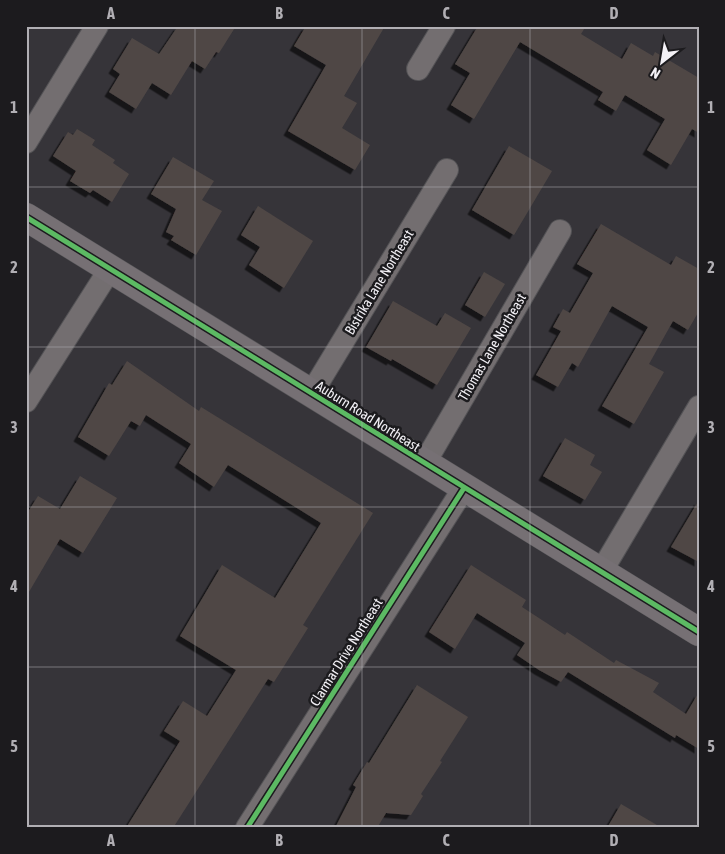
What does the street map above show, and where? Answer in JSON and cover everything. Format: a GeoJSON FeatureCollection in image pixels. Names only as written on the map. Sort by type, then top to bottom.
{"type":"FeatureCollection","features":[{"type":"Feature","properties":{"kind":"street"},"geometry":{"type":"LineString","coordinates":[[26,142],[97,26]]}},
{"type":"Feature","properties":{"kind":"street"},"geometry":{"type":"LineString","coordinates":[[418,68],[444,26]]}},
{"type":"Feature","properties":{"kind":"street","name":"Bistrika Lane Northeast"},"geometry":{"type":"LineString","coordinates":[[311,394],[447,170]]}},
{"type":"Feature","properties":{"kind":"street","name":"Auburn Road Northeast"},"geometry":{"type":"LineString","coordinates":[[26,218],[699,632]]}},
{"type":"Feature","properties":{"kind":"street","name":"Thomas Lane Northeast"},"geometry":{"type":"LineString","coordinates":[[424,464],[560,231]]}},
{"type":"Feature","properties":{"kind":"street"},"geometry":{"type":"LineString","coordinates":[[26,402],[110,269]]}},
{"type":"Feature","properties":{"kind":"street"},"geometry":{"type":"LineString","coordinates":[[601,572],[699,407]]}},
{"type":"Feature","properties":{"kind":"street","name":"Clarmar Drive Northeast"},"geometry":{"type":"LineString","coordinates":[[247,828],[464,488]]}},
{"type":"Feature","properties":{"kind":"building"},"geometry":{"type":"Polygon","coordinates":[[[178,26],[236,26],[219,53],[216,52],[205,69],[192,61],[171,95],[152,83],[136,109],[109,92],[120,74],[113,69],[132,38],[159,54],[178,26]]]}},
{"type":"Feature","properties":{"kind":"building"},"geometry":{"type":"Polygon","coordinates":[[[306,26],[385,26],[344,96],[357,103],[342,128],[370,145],[355,170],[288,131],[326,65],[294,46],[306,26]]]}},
{"type":"Feature","properties":{"kind":"building"},"geometry":{"type":"Polygon","coordinates":[[[478,26],[586,26],[581,34],[622,59],[631,43],[653,56],[655,52],[699,78],[699,133],[692,129],[671,165],[647,150],[665,119],[625,95],[616,111],[598,100],[603,92],[520,42],[474,119],[451,105],[470,73],[455,64],[478,26]]]}},
{"type":"Feature","properties":{"kind":"building"},"geometry":{"type":"Polygon","coordinates":[[[77,129],[95,140],[92,145],[115,160],[113,163],[129,174],[112,202],[93,190],[90,193],[70,181],[76,171],[53,156],[68,132],[73,135],[77,129]]]}},
{"type":"Feature","properties":{"kind":"building"},"geometry":{"type":"Polygon","coordinates":[[[509,146],[552,171],[514,235],[472,210],[509,146]]]}},
{"type":"Feature","properties":{"kind":"building"},"geometry":{"type":"Polygon","coordinates":[[[173,157],[214,181],[202,200],[222,211],[196,255],[171,240],[174,236],[166,232],[176,209],[151,194],[173,157]]]}},
{"type":"Feature","properties":{"kind":"building"},"geometry":{"type":"Polygon","coordinates":[[[258,206],[313,241],[284,288],[249,265],[260,247],[241,235],[258,206]]]}},
{"type":"Feature","properties":{"kind":"building"},"geometry":{"type":"Polygon","coordinates":[[[601,224],[671,265],[676,256],[699,269],[699,311],[688,330],[673,321],[649,364],[664,372],[634,424],[602,406],[648,327],[612,306],[578,367],[572,363],[558,387],[536,375],[561,331],[553,327],[563,309],[570,313],[593,273],[577,264],[601,224]]]}},
{"type":"Feature","properties":{"kind":"building"},"geometry":{"type":"Polygon","coordinates":[[[484,272],[505,284],[485,317],[465,305],[484,272]]]}},
{"type":"Feature","properties":{"kind":"building"},"geometry":{"type":"Polygon","coordinates":[[[393,301],[437,326],[445,313],[471,328],[437,385],[392,359],[391,361],[366,347],[393,301]]]}},
{"type":"Feature","properties":{"kind":"building"},"geometry":{"type":"Polygon","coordinates":[[[127,361],[199,411],[201,407],[373,513],[303,625],[308,628],[274,682],[268,679],[173,828],[126,828],[180,741],[164,731],[183,701],[207,716],[236,670],[180,636],[222,565],[275,598],[321,523],[228,465],[214,487],[179,463],[191,444],[146,415],[140,426],[131,421],[109,456],[78,437],[109,383],[112,385],[127,361]]]}},
{"type":"Feature","properties":{"kind":"building"},"geometry":{"type":"Polygon","coordinates":[[[565,438],[595,455],[590,465],[602,472],[585,500],[543,476],[565,438]]]}},
{"type":"Feature","properties":{"kind":"building"},"geometry":{"type":"Polygon","coordinates":[[[80,476],[117,498],[83,553],[60,539],[26,597],[26,515],[38,496],[60,509],[80,476]]]}},
{"type":"Feature","properties":{"kind":"building"},"geometry":{"type":"Polygon","coordinates":[[[699,500],[699,562],[671,547],[699,500]]]}},
{"type":"Feature","properties":{"kind":"building"},"geometry":{"type":"Polygon","coordinates":[[[471,565],[526,600],[522,607],[565,635],[567,632],[614,663],[616,660],[659,683],[653,692],[686,714],[699,692],[699,749],[676,735],[675,738],[568,672],[561,682],[539,670],[517,655],[525,643],[477,613],[455,649],[429,632],[471,565]]]}},
{"type":"Feature","properties":{"kind":"building"},"geometry":{"type":"Polygon","coordinates":[[[417,685],[468,717],[421,794],[423,796],[411,815],[386,813],[377,828],[335,828],[356,787],[353,785],[367,762],[369,763],[417,685]]]}},
{"type":"Feature","properties":{"kind":"building"},"geometry":{"type":"Polygon","coordinates":[[[621,804],[662,828],[607,828],[621,804]]]}},
{"type":"Feature","properties":{"kind":"cycle path"},"geometry":{"type":"LineString","coordinates":[[26,217],[699,632]]}},
{"type":"Feature","properties":{"kind":"cycle path"},"geometry":{"type":"LineString","coordinates":[[247,828],[464,488]]}}]}
